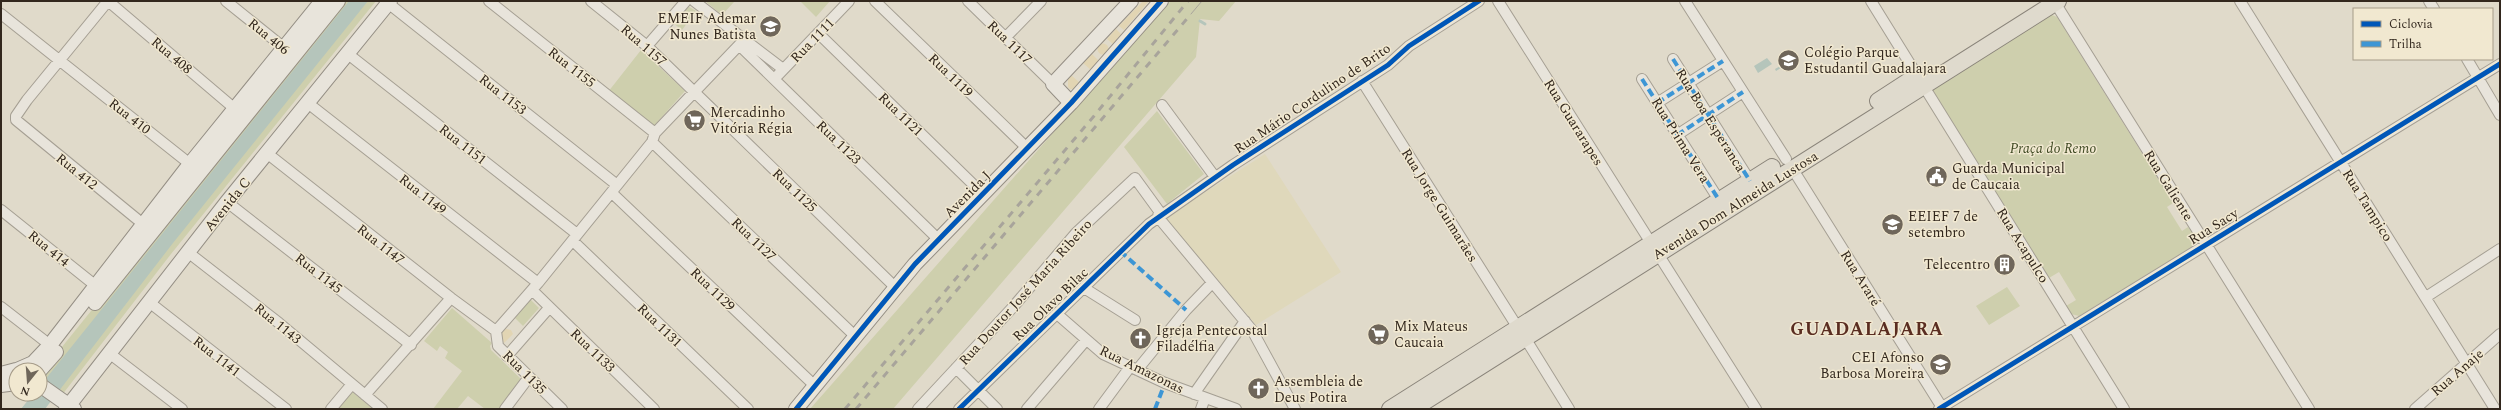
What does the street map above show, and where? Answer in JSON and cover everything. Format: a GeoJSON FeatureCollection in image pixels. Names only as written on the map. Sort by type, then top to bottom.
{"type":"FeatureCollection","features":[{"type":"Feature","properties":{"kind":"main road","name":"Avenida Dom Almeida Lustosa"},"geometry":{"type":"LineString","coordinates":[[1413,409],[1521,333],[1654,248],[1988,38],[2056,2]]}},
{"type":"Feature","properties":{"kind":"main road","name":"Avenida Dom Almeida Lustosa"},"geometry":{"type":"LineString","coordinates":[[1654,248],[1719,200],[1750,181],[1789,163]]}},
{"type":"Feature","properties":{"kind":"main road","name":"Avenida Dom Almeida Lustosa"},"geometry":{"type":"LineString","coordinates":[[1390,409],[1521,333]]}},
{"type":"Feature","properties":{"kind":"street"},"geometry":{"type":"LineString","coordinates":[[59,61],[108,1]]}},
{"type":"Feature","properties":{"kind":"street","name":"Rua 408"},"geometry":{"type":"LineString","coordinates":[[108,1],[236,109]]}},
{"type":"Feature","properties":{"kind":"street","name":"Rua 406"},"geometry":{"type":"LineString","coordinates":[[226,1],[289,52]]}},
{"type":"Feature","properties":{"kind":"street"},"geometry":{"type":"LineString","coordinates":[[32,362],[195,168],[289,52],[322,1]]}},
{"type":"Feature","properties":{"kind":"street"},"geometry":{"type":"LineString","coordinates":[[33,362],[50,345],[143,224],[195,168],[236,109],[338,1]]}},
{"type":"Feature","properties":{"kind":"street","name":"Rua 1155"},"geometry":{"type":"LineString","coordinates":[[489,1],[654,138]]}},
{"type":"Feature","properties":{"kind":"street","name":"Rua 1157"},"geometry":{"type":"LineString","coordinates":[[591,1],[647,46],[695,92]]}},
{"type":"Feature","properties":{"kind":"street"},"geometry":{"type":"LineString","coordinates":[[647,46],[686,1]]}},
{"type":"Feature","properties":{"kind":"street"},"geometry":{"type":"LineString","coordinates":[[694,1],[741,42],[783,69]]}},
{"type":"Feature","properties":{"kind":"street","name":"Rua 1111"},"geometry":{"type":"LineString","coordinates":[[775,79],[849,1]]}},
{"type":"Feature","properties":{"kind":"street","name":"Rua 1119"},"geometry":{"type":"LineString","coordinates":[[875,1],[1028,149]]}},
{"type":"Feature","properties":{"kind":"street","name":"Rua 1117"},"geometry":{"type":"LineString","coordinates":[[968,1],[1053,84]]}},
{"type":"Feature","properties":{"kind":"street"},"geometry":{"type":"LineString","coordinates":[[1006,37],[1041,1]]}},
{"type":"Feature","properties":{"kind":"street"},"geometry":{"type":"LineString","coordinates":[[1072,103],[1053,84],[1131,1]]}},
{"type":"Feature","properties":{"kind":"street","name":"Avenida J"},"geometry":{"type":"LineString","coordinates":[[796,409],[814,385],[896,288],[939,240],[1072,103],[1160,1]]}},
{"type":"Feature","properties":{"kind":"street","name":"Rua Mário Cordulino de Brito"},"geometry":{"type":"LineString","coordinates":[[1158,217],[1215,177],[1388,65],[1409,46],[1479,1]]}},
{"type":"Feature","properties":{"kind":"street","name":"Rua Guararapes"},"geometry":{"type":"LineString","coordinates":[[1498,1],[1756,409]]}},
{"type":"Feature","properties":{"kind":"street","name":"Rua Araré"},"geometry":{"type":"LineString","coordinates":[[1685,1],[1789,163],[1941,408]]}},
{"type":"Feature","properties":{"kind":"street","name":"Rua Acapulco"},"geometry":{"type":"LineString","coordinates":[[1871,1],[2124,409]]}},
{"type":"Feature","properties":{"kind":"street","name":"Rua Tampico"},"geometry":{"type":"LineString","coordinates":[[2240,1],[2495,409]]}},
{"type":"Feature","properties":{"kind":"street","name":"Avenida C"},"geometry":{"type":"LineString","coordinates":[[66,406],[189,253],[227,202],[268,154],[389,2]]}},
{"type":"Feature","properties":{"kind":"street","name":"Rua 1153"},"geometry":{"type":"LineString","coordinates":[[389,2],[614,189]]}},
{"type":"Feature","properties":{"kind":"street","name":"Rua Galiente"},"geometry":{"type":"LineString","coordinates":[[2056,2],[2309,409]]}},
{"type":"Feature","properties":{"kind":"street","name":"Rua 410"},"geometry":{"type":"LineString","coordinates":[[1,14],[195,168]]}},
{"type":"Feature","properties":{"kind":"street","name":"Rua 1121"},"geometry":{"type":"LineString","coordinates":[[818,33],[984,195]]}},
{"type":"Feature","properties":{"kind":"street"},"geometry":{"type":"LineString","coordinates":[[496,331],[535,287],[654,138],[741,42]]}},
{"type":"Feature","properties":{"kind":"street","name":"Rua 1123"},"geometry":{"type":"LineString","coordinates":[[741,42],[775,79],[939,240]]}},
{"type":"Feature","properties":{"kind":"street","name":"Rua 1151"},"geometry":{"type":"LineString","coordinates":[[348,54],[575,238]]}},
{"type":"Feature","properties":{"kind":"street","name":"Rua Boa Esperanca"},"geometry":{"type":"LineString","coordinates":[[1673,59],[1750,181]]}},
{"type":"Feature","properties":{"kind":"street"},"geometry":{"type":"LineString","coordinates":[[2468,60],[2500,115]]}},
{"type":"Feature","properties":{"kind":"street","name":"Rua 412"},"geometry":{"type":"LineString","coordinates":[[59,61],[16,116],[22,126],[143,224]]}},
{"type":"Feature","properties":{"kind":"street"},"geometry":{"type":"LineString","coordinates":[[1657,103],[1723,61]]}},
{"type":"Feature","properties":{"kind":"street","name":"Rua Sacy"},"geometry":{"type":"LineString","coordinates":[[1941,408],[2340,161],[2500,64]]}},
{"type":"Feature","properties":{"kind":"street","name":"Rua Prima Vera"},"geometry":{"type":"LineString","coordinates":[[1642,79],[1719,200]]}},
{"type":"Feature","properties":{"kind":"street","name":"Rua Jorge Guimarães"},"geometry":{"type":"LineString","coordinates":[[1362,81],[1569,409]]}},
{"type":"Feature","properties":{"kind":"street","name":"Rua 1125"},"geometry":{"type":"LineString","coordinates":[[695,92],[896,288]]}},
{"type":"Feature","properties":{"kind":"street"},"geometry":{"type":"LineString","coordinates":[[1677,135],[1743,92]]}},
{"type":"Feature","properties":{"kind":"street","name":"Rua 1149"},"geometry":{"type":"LineString","coordinates":[[308,104],[535,287]]}},
{"type":"Feature","properties":{"kind":"street"},"geometry":{"type":"LineString","coordinates":[[1162,105],[1215,177]]}},
{"type":"Feature","properties":{"kind":"street","name":"Rua 1127"},"geometry":{"type":"LineString","coordinates":[[654,138],[856,336]]}},
{"type":"Feature","properties":{"kind":"street","name":"Rua 1147"},"geometry":{"type":"LineString","coordinates":[[268,154],[450,298],[496,331]]}},
{"type":"Feature","properties":{"kind":"street","name":"Rua Doutor José Maria Ribeiro"},"geometry":{"type":"LineString","coordinates":[[918,409],[1013,307],[1076,233],[1134,178],[1159,211],[1158,217]]}},
{"type":"Feature","properties":{"kind":"street","name":"Rua 1129"},"geometry":{"type":"LineString","coordinates":[[614,189],[814,385]]}},
{"type":"Feature","properties":{"kind":"street","name":"Rua 1145"},"geometry":{"type":"LineString","coordinates":[[227,202],[411,345]]}},
{"type":"Feature","properties":{"kind":"street","name":"Rua 414"},"geometry":{"type":"LineString","coordinates":[[1,210],[96,286]]}},
{"type":"Feature","properties":{"kind":"street"},"geometry":{"type":"LineString","coordinates":[[1158,217],[1245,321],[1295,409]]}},
{"type":"Feature","properties":{"kind":"street","name":"Rua Olavo Bilac"},"geometry":{"type":"LineString","coordinates":[[959,409],[1120,251],[1158,217]]}},
{"type":"Feature","properties":{"kind":"street","name":"Rua 1131"},"geometry":{"type":"LineString","coordinates":[[575,238],[748,409]]}},
{"type":"Feature","properties":{"kind":"street"},"geometry":{"type":"LineString","coordinates":[[2426,297],[2500,249]]}},
{"type":"Feature","properties":{"kind":"street","name":"Rua 1143"},"geometry":{"type":"LineString","coordinates":[[189,253],[382,409]]}},
{"type":"Feature","properties":{"kind":"street"},"geometry":{"type":"LineString","coordinates":[[1099,409],[1186,310],[1212,283]]}},
{"type":"Feature","properties":{"kind":"street","name":"Rua 1133"},"geometry":{"type":"LineString","coordinates":[[535,287],[549,308],[654,409]]}},
{"type":"Feature","properties":{"kind":"street"},"geometry":{"type":"LineString","coordinates":[[1084,288],[1135,320]]}},
{"type":"Feature","properties":{"kind":"street"},"geometry":{"type":"LineString","coordinates":[[365,395],[411,345],[450,298]]}},
{"type":"Feature","properties":{"kind":"street","name":"Rua 1141"},"geometry":{"type":"LineString","coordinates":[[149,302],[286,409]]}},
{"type":"Feature","properties":{"kind":"street"},"geometry":{"type":"LineString","coordinates":[[1,307],[50,345]]}},
{"type":"Feature","properties":{"kind":"street"},"geometry":{"type":"LineString","coordinates":[[507,356],[549,308]]}},
{"type":"Feature","properties":{"kind":"street","name":"Rua Amazonas"},"geometry":{"type":"LineString","coordinates":[[1057,314],[1103,354],[1134,369],[1194,394],[1236,409]]}},
{"type":"Feature","properties":{"kind":"street"},"geometry":{"type":"LineString","coordinates":[[1194,394],[1228,343],[1245,321]]}},
{"type":"Feature","properties":{"kind":"street","name":"Rua 1135"},"geometry":{"type":"LineString","coordinates":[[496,331],[498,346],[562,409]]}},
{"type":"Feature","properties":{"kind":"street","name":"Rua Anaje"},"geometry":{"type":"LineString","coordinates":[[2415,409],[2500,334]]}},
{"type":"Feature","properties":{"kind":"street"},"geometry":{"type":"LineString","coordinates":[[1027,409],[1086,340]]}},
{"type":"Feature","properties":{"kind":"street"},"geometry":{"type":"LineString","coordinates":[[109,353],[182,409]]}},
{"type":"Feature","properties":{"kind":"street"},"geometry":{"type":"LineString","coordinates":[[956,368],[997,409]]}},
{"type":"Feature","properties":{"kind":"street"},"geometry":{"type":"LineString","coordinates":[[504,409],[529,377]]}},
{"type":"Feature","properties":{"kind":"street"},"geometry":{"type":"LineString","coordinates":[[331,409],[352,384]]}},
{"type":"Feature","properties":{"kind":"street"},"geometry":{"type":"LineString","coordinates":[[48,392],[66,406]]}},
{"type":"Feature","properties":{"kind":"street"},"geometry":{"type":"LineString","coordinates":[[1201,409],[1206,398]]}},
{"type":"Feature","properties":{"kind":"shaded area"},"geometry":{"type":"Polygon","coordinates":[[[349,1],[368,1],[173,243],[45,409],[21,409],[27,402],[48,402],[48,376],[349,1]]]}},
{"type":"Feature","properties":{"kind":"shaded area"},"geometry":{"type":"Polygon","coordinates":[[[1787,50],[1791,51],[1794,60],[1776,71],[1775,69],[1782,65],[1778,61],[1787,50]]]}},
{"type":"Feature","properties":{"kind":"shaded area"},"geometry":{"type":"Polygon","coordinates":[[[1767,58],[1772,64],[1758,73],[1754,66],[1767,58]]]}},
{"type":"Feature","properties":{"kind":"shaded area"},"geometry":{"type":"Polygon","coordinates":[[[1265,154],[1341,272],[1256,325],[1165,218],[1265,154]]]}},
{"type":"Feature","properties":{"kind":"green space"},"geometry":{"type":"Polygon","coordinates":[[[341,1],[376,1],[171,254],[62,395],[48,387],[48,364],[341,1]]]}},
{"type":"Feature","properties":{"kind":"green space"},"geometry":{"type":"Polygon","coordinates":[[[705,1],[733,1],[734,2],[722,15],[705,1]]]}},
{"type":"Feature","properties":{"kind":"green space"},"geometry":{"type":"Polygon","coordinates":[[[800,1],[830,1],[816,17],[800,1]]]}},
{"type":"Feature","properties":{"kind":"green space"},"geometry":{"type":"Polygon","coordinates":[[[1169,1],[1236,1],[1219,21],[1200,19],[1196,57],[893,409],[810,409],[1169,1]]]}},
{"type":"Feature","properties":{"kind":"green space"},"geometry":{"type":"Polygon","coordinates":[[[686,5],[696,11],[682,30],[673,23],[686,5]]]}},
{"type":"Feature","properties":{"kind":"green space","name":"Praça do Remo"},"geometry":{"type":"Polygon","coordinates":[[[2047,13],[2057,17],[2173,203],[2167,207],[2182,231],[2188,227],[2196,238],[2195,245],[2079,316],[2071,314],[2066,306],[2076,300],[2059,272],[2049,278],[1933,93],[1932,85],[2047,13]]]}},
{"type":"Feature","properties":{"kind":"green space"},"geometry":{"type":"Polygon","coordinates":[[[641,50],[685,91],[652,128],[608,92],[641,50]]]}},
{"type":"Feature","properties":{"kind":"green space"},"geometry":{"type":"Polygon","coordinates":[[[1157,111],[1204,174],[1167,204],[1124,147],[1157,111]]]}},
{"type":"Feature","properties":{"kind":"green space"},"geometry":{"type":"Polygon","coordinates":[[[2007,287],[2020,306],[1989,325],[1976,306],[2007,287]]]}},
{"type":"Feature","properties":{"kind":"green space"},"geometry":{"type":"Polygon","coordinates":[[[530,299],[539,308],[523,326],[515,318],[530,299]]]}},
{"type":"Feature","properties":{"kind":"green space"},"geometry":{"type":"Polygon","coordinates":[[[452,308],[492,343],[490,346],[491,350],[520,378],[521,382],[499,409],[485,409],[468,396],[457,409],[433,409],[462,371],[445,358],[448,352],[440,346],[437,351],[424,341],[452,308]]]}},
{"type":"Feature","properties":{"kind":"green space"},"geometry":{"type":"Polygon","coordinates":[[[350,390],[373,409],[334,409],[350,390]]]}},
{"type":"Feature","properties":{"kind":"sand"},"geometry":{"type":"Polygon","coordinates":[[[1143,1],[1149,1],[1124,30],[1119,26],[1143,1]]]}},
{"type":"Feature","properties":{"kind":"sand"},"geometry":{"type":"Polygon","coordinates":[[[1116,29],[1121,34],[1113,44],[1107,39],[1116,29]]]}},
{"type":"Feature","properties":{"kind":"sand"},"geometry":{"type":"Polygon","coordinates":[[[1103,43],[1107,45],[1109,49],[1107,53],[1103,55],[1099,53],[1097,49],[1099,45],[1103,43]]]}},
{"type":"Feature","properties":{"kind":"sand"},"geometry":{"type":"Polygon","coordinates":[[[1092,54],[1099,61],[1091,70],[1083,63],[1092,54]]]}},
{"type":"Feature","properties":{"kind":"sand"},"geometry":{"type":"Polygon","coordinates":[[[1071,75],[1080,83],[1075,89],[1070,89],[1068,87],[1068,77],[1071,75]]]}},
{"type":"Feature","properties":{"kind":"sand"},"geometry":{"type":"Polygon","coordinates":[[[506,329],[511,330],[513,334],[504,343],[501,333],[506,329]]]}},
{"type":"Feature","properties":{"kind":"waterway"},"geometry":{"type":"LineString","coordinates":[[1200,21],[1205,24]]}},
{"type":"Feature","properties":{"kind":"tram line"},"geometry":{"type":"LineString","coordinates":[[1191,14],[1202,1]]}},
{"type":"Feature","properties":{"kind":"railway"},"geometry":{"type":"LineString","coordinates":[[845,409],[1094,116],[1188,1]]}},
{"type":"Feature","properties":{"kind":"railway"},"geometry":{"type":"LineString","coordinates":[[856,409],[1191,14]]}},
{"type":"Feature","properties":{"kind":"marked path"},"geometry":{"type":"LineString","coordinates":[[1673,59],[1750,181]]}},
{"type":"Feature","properties":{"kind":"marked path"},"geometry":{"type":"LineString","coordinates":[[1657,103],[1723,61]]}},
{"type":"Feature","properties":{"kind":"marked path"},"geometry":{"type":"LineString","coordinates":[[1642,79],[1719,200]]}},
{"type":"Feature","properties":{"kind":"marked path"},"geometry":{"type":"LineString","coordinates":[[1677,135],[1743,92]]}},
{"type":"Feature","properties":{"kind":"marked path"},"geometry":{"type":"LineString","coordinates":[[1120,251],[1186,310]]}},
{"type":"Feature","properties":{"kind":"marked path"},"geometry":{"type":"LineString","coordinates":[[1155,409],[1165,383]]}},
{"type":"Feature","properties":{"kind":"cycle path"},"geometry":{"type":"LineString","coordinates":[[796,409],[915,264],[1071,103],[1161,1]]}},
{"type":"Feature","properties":{"kind":"cycle path"},"geometry":{"type":"LineString","coordinates":[[959,409],[1149,224],[1233,165],[1388,65],[1409,46],[1479,1]]}},
{"type":"Feature","properties":{"kind":"cycle path"},"geometry":{"type":"LineString","coordinates":[[1939,409],[2500,64]]}},
{"type":"Feature","properties":{"kind":"place","name":"EMEIF Ademar Nunes Batista"},"geometry":{"type":"Point","coordinates":[771,26]}},
{"type":"Feature","properties":{"kind":"place","name":"Colégio Parque Estudantil Guadalajara"},"geometry":{"type":"Point","coordinates":[1788,60]}},
{"type":"Feature","properties":{"kind":"place","name":"Mercadinho Vitória Régia"},"geometry":{"type":"Point","coordinates":[694,120]}},
{"type":"Feature","properties":{"kind":"place","name":"Guarda Municipal de Caucaia"},"geometry":{"type":"Point","coordinates":[1937,176]}},
{"type":"Feature","properties":{"kind":"place","name":"EEIEF 7 de setembro"},"geometry":{"type":"Point","coordinates":[1893,224]}},
{"type":"Feature","properties":{"kind":"place","name":"Telecentro"},"geometry":{"type":"Point","coordinates":[2005,264]}},
{"type":"Feature","properties":{"kind":"place","name":"Mix Mateus Caucaia"},"geometry":{"type":"Point","coordinates":[1379,334]}},
{"type":"Feature","properties":{"kind":"place","name":"Igreja Pentecostal Filadélfia"},"geometry":{"type":"Point","coordinates":[1140,338]}},
{"type":"Feature","properties":{"kind":"place","name":"CEI Afonso Barbosa Moreira"},"geometry":{"type":"Point","coordinates":[1940,365]}},
{"type":"Feature","properties":{"kind":"place","name":"Assembleia de Deus Potira"},"geometry":{"type":"Point","coordinates":[1259,389]}},
{"type":"Feature","properties":{"kind":"district","name":"GUADALAJARA"},"geometry":{"type":"Point","coordinates":[1867,329]}}]}
